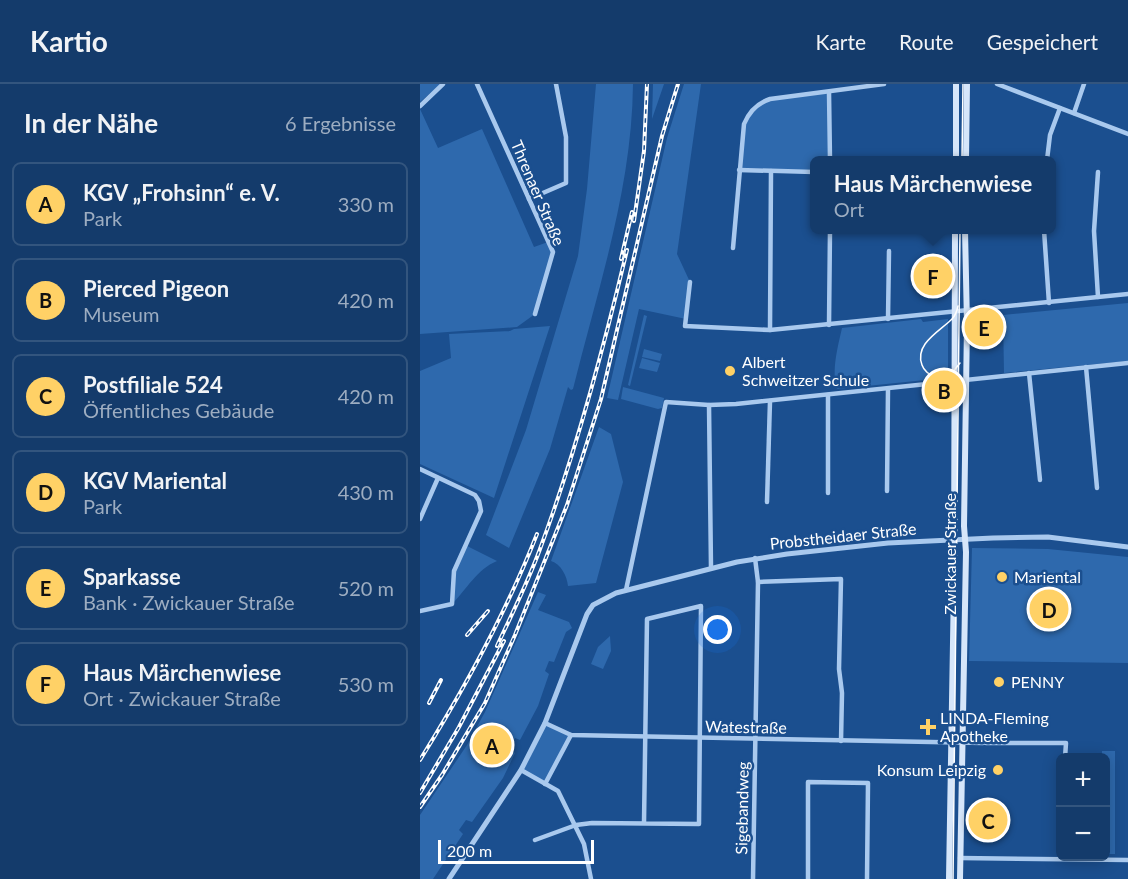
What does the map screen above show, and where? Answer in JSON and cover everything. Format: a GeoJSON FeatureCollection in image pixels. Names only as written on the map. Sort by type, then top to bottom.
{"type":"FeatureCollection","features":[{"type":"Feature","properties":{"kind":"main road"},"geometry":{"type":"LineString","coordinates":[[956,84],[956,156]]}},
{"type":"Feature","properties":{"kind":"main road"},"geometry":{"type":"LineString","coordinates":[[966,156],[967,84]]}},
{"type":"Feature","properties":{"kind":"main road","name":"Zwickauer Straße"},"geometry":{"type":"LineString","coordinates":[[949,879],[954,540],[955,234]]}},
{"type":"Feature","properties":{"kind":"main road","name":"Zwickauer Straße"},"geometry":{"type":"LineString","coordinates":[[960,879],[967,311],[965,234]]}},
{"type":"Feature","properties":{"kind":"street"},"geometry":{"type":"LineString","coordinates":[[420,106],[443,84]]}},
{"type":"Feature","properties":{"kind":"street","name":"Threnaer Straße"},"geometry":{"type":"LineString","coordinates":[[477,84],[553,252],[534,314]]}},
{"type":"Feature","properties":{"kind":"street"},"geometry":{"type":"LineString","coordinates":[[529,199],[566,183],[566,137],[556,84]]}},
{"type":"Feature","properties":{"kind":"street"},"geometry":{"type":"LineString","coordinates":[[733,248],[744,124],[758,105],[770,99],[884,84]]}},
{"type":"Feature","properties":{"kind":"street"},"geometry":{"type":"LineString","coordinates":[[998,84],[1128,134]]}},
{"type":"Feature","properties":{"kind":"street"},"geometry":{"type":"LineString","coordinates":[[1074,113],[1084,84]]}},
{"type":"Feature","properties":{"kind":"street"},"geometry":{"type":"LineString","coordinates":[[829,92],[830,156]]}},
{"type":"Feature","properties":{"kind":"street"},"geometry":{"type":"LineString","coordinates":[[1047,156],[1050,135],[1060,108]]}},
{"type":"Feature","properties":{"kind":"street"},"geometry":{"type":"LineString","coordinates":[[739,170],[810,172]]}},
{"type":"Feature","properties":{"kind":"street"},"geometry":{"type":"LineString","coordinates":[[770,330],[771,171]]}},
{"type":"Feature","properties":{"kind":"street"},"geometry":{"type":"LineString","coordinates":[[1098,172],[1094,231],[1098,297]]}},
{"type":"Feature","properties":{"kind":"street"},"geometry":{"type":"LineString","coordinates":[[829,325],[830,234]]}},
{"type":"Feature","properties":{"kind":"street"},"geometry":{"type":"LineString","coordinates":[[1044,234],[1049,303]]}},
{"type":"Feature","properties":{"kind":"street"},"geometry":{"type":"LineString","coordinates":[[888,319],[889,251]]}},
{"type":"Feature","properties":{"kind":"street"},"geometry":{"type":"LineString","coordinates":[[690,282],[685,326],[770,330],[1128,294]]}},
{"type":"Feature","properties":{"kind":"street"},"geometry":{"type":"LineString","coordinates":[[626,590],[666,402],[709,405],[770,401],[1128,363]]}},
{"type":"Feature","properties":{"kind":"street"},"geometry":{"type":"LineString","coordinates":[[1086,367],[1097,488]]}},
{"type":"Feature","properties":{"kind":"street"},"geometry":{"type":"LineString","coordinates":[[1029,372],[1040,480]]}},
{"type":"Feature","properties":{"kind":"street"},"geometry":{"type":"LineString","coordinates":[[887,491],[888,389]]}},
{"type":"Feature","properties":{"kind":"street"},"geometry":{"type":"LineString","coordinates":[[828,395],[828,493]]}},
{"type":"Feature","properties":{"kind":"street"},"geometry":{"type":"LineString","coordinates":[[767,502],[770,401]]}},
{"type":"Feature","properties":{"kind":"street"},"geometry":{"type":"LineString","coordinates":[[709,405],[711,568]]}},
{"type":"Feature","properties":{"kind":"street"},"geometry":{"type":"LineString","coordinates":[[420,469],[475,495],[481,511],[454,571],[452,604],[420,610]]}},
{"type":"Feature","properties":{"kind":"street"},"geometry":{"type":"LineString","coordinates":[[420,519],[438,478]]}},
{"type":"Feature","properties":{"kind":"street","name":"Probstheidaer Straße"},"geometry":{"type":"LineString","coordinates":[[545,723],[587,614],[602,598],[626,590],[755,558],[888,543],[1048,537],[1128,547]]}},
{"type":"Feature","properties":{"kind":"street","name":"Sigebandweg"},"geometry":{"type":"LineString","coordinates":[[753,879],[758,582],[755,558]]}},
{"type":"Feature","properties":{"kind":"street"},"geometry":{"type":"LineString","coordinates":[[758,582],[841,579],[839,669],[842,693],[842,741]]}},
{"type":"Feature","properties":{"kind":"street"},"geometry":{"type":"LineString","coordinates":[[535,840],[576,825],[592,823],[644,824],[699,824],[701,606],[647,619],[644,824]]}},
{"type":"Feature","properties":{"kind":"street"},"geometry":{"type":"LineString","coordinates":[[448,879],[521,770],[545,723]]}},
{"type":"Feature","properties":{"kind":"street","name":"Watestraße"},"geometry":{"type":"LineString","coordinates":[[545,723],[571,735],[950,743],[1066,743],[1065,753]]}},
{"type":"Feature","properties":{"kind":"street"},"geometry":{"type":"LineString","coordinates":[[545,784],[571,735]]}},
{"type":"Feature","properties":{"kind":"street"},"geometry":{"type":"LineString","coordinates":[[521,770],[558,791],[584,844],[591,879]]}},
{"type":"Feature","properties":{"kind":"street"},"geometry":{"type":"LineString","coordinates":[[808,879],[808,782],[868,783],[867,879]]}},
{"type":"Feature","properties":{"kind":"street"},"geometry":{"type":"LineString","coordinates":[[960,858],[1056,858]]}},
{"type":"Feature","properties":{"kind":"street"},"geometry":{"type":"LineString","coordinates":[[1110,859],[1128,860]]}},
{"type":"Feature","properties":{"kind":"shaded area"},"geometry":{"type":"Polygon","coordinates":[[[420,84],[441,84],[420,102],[420,84]]]}},
{"type":"Feature","properties":{"kind":"shaded area"},"geometry":{"type":"Polygon","coordinates":[[[596,84],[633,84],[627,162],[620,200],[603,276],[573,389],[568,387],[550,449],[509,548],[486,535],[526,430],[578,256],[587,189],[596,84]]]}},
{"type":"Feature","properties":{"kind":"shaded area"},"geometry":{"type":"Polygon","coordinates":[[[653,84],[664,84],[652,119],[653,84]]]}},
{"type":"Feature","properties":{"kind":"shaded area"},"geometry":{"type":"Polygon","coordinates":[[[684,84],[701,84],[677,254],[690,282],[686,319],[639,309],[618,400],[607,398],[667,138],[684,84]]]}},
{"type":"Feature","properties":{"kind":"shaded area"},"geometry":{"type":"Polygon","coordinates":[[[829,92],[830,156],[810,156],[810,172],[739,170],[745,120],[765,101],[829,92]]]}},
{"type":"Feature","properties":{"kind":"shaded area"},"geometry":{"type":"Polygon","coordinates":[[[420,109],[438,148],[482,129],[534,247],[548,242],[553,252],[535,314],[517,327],[420,334],[420,109]]]}},
{"type":"Feature","properties":{"kind":"shaded area"},"geometry":{"type":"Polygon","coordinates":[[[1128,303],[1128,361],[1004,373],[1003,315],[1128,303]]]}},
{"type":"Feature","properties":{"kind":"shaded area"},"geometry":{"type":"Polygon","coordinates":[[[644,315],[647,316],[630,386],[628,385],[644,315]]]}},
{"type":"Feature","properties":{"kind":"shaded area"},"geometry":{"type":"Polygon","coordinates":[[[921,319],[923,322],[948,319],[948,375],[945,378],[837,389],[835,367],[842,328],[921,319]]]}},
{"type":"Feature","properties":{"kind":"shaded area"},"geometry":{"type":"Polygon","coordinates":[[[550,326],[494,498],[420,464],[420,371],[451,358],[449,334],[510,331],[550,326]]]}},
{"type":"Feature","properties":{"kind":"shaded area"},"geometry":{"type":"Polygon","coordinates":[[[644,349],[662,354],[660,361],[642,357],[644,349]]]}},
{"type":"Feature","properties":{"kind":"shaded area"},"geometry":{"type":"Polygon","coordinates":[[[642,358],[660,363],[657,372],[639,368],[642,358]]]}},
{"type":"Feature","properties":{"kind":"shaded area"},"geometry":{"type":"Polygon","coordinates":[[[623,387],[664,398],[662,408],[658,409],[621,399],[623,387]]]}},
{"type":"Feature","properties":{"kind":"shaded area"},"geometry":{"type":"Polygon","coordinates":[[[599,427],[611,434],[623,482],[596,583],[568,586],[563,571],[551,561],[599,427]]]}},
{"type":"Feature","properties":{"kind":"shaded area"},"geometry":{"type":"Polygon","coordinates":[[[465,545],[497,561],[478,574],[452,604],[452,581],[465,545]]]}},
{"type":"Feature","properties":{"kind":"shaded area"},"geometry":{"type":"Polygon","coordinates":[[[972,548],[1048,549],[1128,557],[1128,663],[969,661],[972,548]]]}},
{"type":"Feature","properties":{"kind":"shaded area"},"geometry":{"type":"Polygon","coordinates":[[[538,592],[546,595],[538,610],[569,622],[572,628],[566,632],[554,662],[549,661],[545,671],[549,674],[538,706],[520,740],[515,738],[510,749],[515,753],[503,778],[472,822],[466,820],[459,830],[463,834],[433,879],[420,879],[420,815],[467,745],[485,712],[538,592]]]}},
{"type":"Feature","properties":{"kind":"shaded area"},"geometry":{"type":"Polygon","coordinates":[[[610,636],[611,651],[603,669],[591,664],[598,647],[610,636]]]}},
{"type":"Feature","properties":{"kind":"shaded area"},"geometry":{"type":"Polygon","coordinates":[[[545,723],[571,735],[545,784],[521,770],[545,723]]]}},
{"type":"Feature","properties":{"kind":"shaded area"},"geometry":{"type":"Polygon","coordinates":[[[1102,751],[1115,751],[1115,854],[1110,854],[1110,753],[1102,753],[1102,751]]]}},
{"type":"Feature","properties":{"kind":"tram line"},"geometry":{"type":"LineString","coordinates":[[962,156],[963,84]]}},
{"type":"Feature","properties":{"kind":"tram line"},"geometry":{"type":"LineString","coordinates":[[953,879],[960,234]]}},
{"type":"Feature","properties":{"kind":"tram line"},"geometry":{"type":"LineString","coordinates":[[958,306],[953,317],[925,344],[920,357],[924,369],[936,377],[952,373],[960,363]]}},
{"type":"Feature","properties":{"kind":"railway"},"geometry":{"type":"LineString","coordinates":[[634,221],[644,151],[647,84]]}},
{"type":"Feature","properties":{"kind":"railway"},"geometry":{"type":"LineString","coordinates":[[420,807],[485,703],[567,505],[601,399],[662,136],[678,84]]}},
{"type":"Feature","properties":{"kind":"railway"},"geometry":{"type":"LineString","coordinates":[[621,259],[632,212]]}},
{"type":"Feature","properties":{"kind":"railway"},"geometry":{"type":"LineString","coordinates":[[497,646],[535,561],[565,476],[598,363],[627,250]]}},
{"type":"Feature","properties":{"kind":"railway"},"geometry":{"type":"LineString","coordinates":[[420,760],[484,650],[537,534]]}},
{"type":"Feature","properties":{"kind":"railway"},"geometry":{"type":"LineString","coordinates":[[467,635],[488,611]]}},
{"type":"Feature","properties":{"kind":"railway"},"geometry":{"type":"LineString","coordinates":[[420,793],[459,727],[504,641]]}},
{"type":"Feature","properties":{"kind":"railway"},"geometry":{"type":"LineString","coordinates":[[429,703],[441,680]]}},
{"type":"Feature","properties":{"kind":"place","name":"Haus Märchenwiese"},"geometry":{"type":"Point","coordinates":[933,276]}},
{"type":"Feature","properties":{"kind":"place","name":"Sparkasse"},"geometry":{"type":"Point","coordinates":[984,327]}},
{"type":"Feature","properties":{"kind":"place","name":"Albert Schweitzer Schule"},"geometry":{"type":"Point","coordinates":[730,371]}},
{"type":"Feature","properties":{"kind":"place","name":"Pierced Pigeon"},"geometry":{"type":"Point","coordinates":[944,390]}},
{"type":"Feature","properties":{"kind":"place","name":"Mariental"},"geometry":{"type":"Point","coordinates":[1002,577]}},
{"type":"Feature","properties":{"kind":"place","name":"KGV Mariental"},"geometry":{"type":"Point","coordinates":[1049,609]}},
{"type":"Feature","properties":{"kind":"place","name":"PENNY"},"geometry":{"type":"Point","coordinates":[999,682]}},
{"type":"Feature","properties":{"kind":"place","name":"LINDA-Fleming Apotheke"},"geometry":{"type":"Point","coordinates":[928,727]}},
{"type":"Feature","properties":{"kind":"place","name":"KGV „Frohsinn“ e. V."},"geometry":{"type":"Point","coordinates":[492,745]}},
{"type":"Feature","properties":{"kind":"place","name":"Konsum Leipzig"},"geometry":{"type":"Point","coordinates":[998,770]}},
{"type":"Feature","properties":{"kind":"place","name":"Postfiliale 524"},"geometry":{"type":"Point","coordinates":[988,820]}}]}
